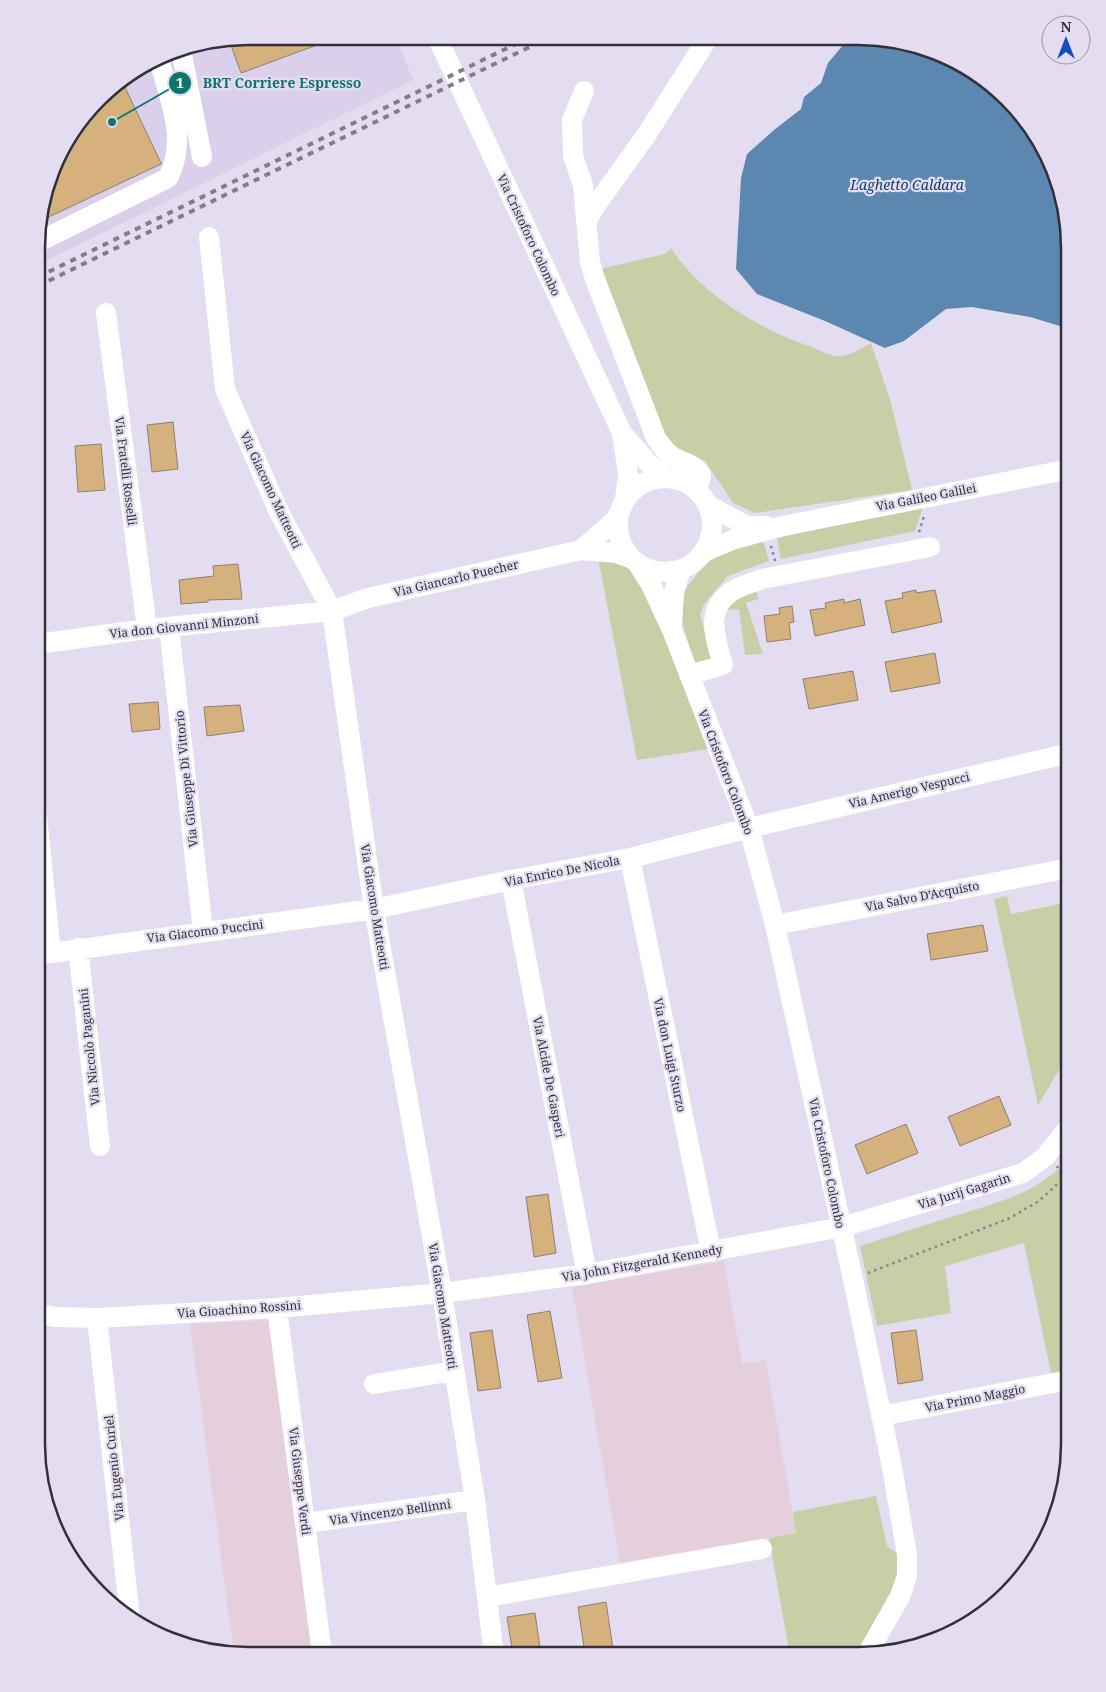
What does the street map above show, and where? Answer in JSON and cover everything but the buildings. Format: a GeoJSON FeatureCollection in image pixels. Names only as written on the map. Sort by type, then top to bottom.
{"type":"FeatureCollection","features":[{"type":"Feature","properties":{"kind":"street","name":"Via Cristoforo Colombo"},"geometry":{"type":"LineString","coordinates":[[441,45],[622,433],[648,463],[668,478]]}},
{"type":"Feature","properties":{"kind":"street"},"geometry":{"type":"LineString","coordinates":[[586,222],[594,208],[648,134],[704,45]]}},
{"type":"Feature","properties":{"kind":"street"},"geometry":{"type":"LineString","coordinates":[[182,56],[202,157]]}},
{"type":"Feature","properties":{"kind":"street"},"geometry":{"type":"LineString","coordinates":[[45,239],[168,178],[175,166],[178,153],[176,117],[161,65]]}},
{"type":"Feature","properties":{"kind":"street"},"geometry":{"type":"LineString","coordinates":[[584,91],[572,120],[573,156],[583,185],[590,262],[595,279],[656,438],[666,452],[697,468],[701,475],[703,498],[712,516],[712,529],[704,552],[694,562],[681,569],[666,572],[652,570],[635,561],[622,546],[618,530],[622,507],[633,489],[644,482],[655,478],[668,478],[684,482],[703,498]]}},
{"type":"Feature","properties":{"kind":"street","name":"Via Giacomo Matteotti"},"geometry":{"type":"LineString","coordinates":[[209,237],[225,389],[278,512],[332,612],[374,909],[442,1293],[474,1500],[493,1647]]}},
{"type":"Feature","properties":{"kind":"street","name":"Via Fratelli Rosselli"},"geometry":{"type":"LineString","coordinates":[[106,313],[146,629]]}},
{"type":"Feature","properties":{"kind":"street","name":"Via Cristoforo Colombo"},"geometry":{"type":"LineString","coordinates":[[622,433],[628,474],[622,507]]}},
{"type":"Feature","properties":{"kind":"street","name":"Via Galileo Galilei"},"geometry":{"type":"LineString","coordinates":[[704,552],[735,539],[783,526],[1061,471]]}},
{"type":"Feature","properties":{"kind":"street","name":"Via Galileo Galilei"},"geometry":{"type":"LineString","coordinates":[[703,498],[747,526],[783,526]]}},
{"type":"Feature","properties":{"kind":"street","name":"Via Giancarlo Puecher"},"geometry":{"type":"LineString","coordinates":[[581,550],[613,522],[622,507]]}},
{"type":"Feature","properties":{"kind":"street"},"geometry":{"type":"LineString","coordinates":[[689,675],[724,665],[714,629],[714,613],[721,600],[736,589],[762,579],[930,547]]}},
{"type":"Feature","properties":{"kind":"street","name":"Via Giancarlo Puecher"},"geometry":{"type":"LineString","coordinates":[[332,612],[368,598],[581,550],[616,553],[635,561]]}},
{"type":"Feature","properties":{"kind":"street","name":"Via Cristoforo Colombo"},"geometry":{"type":"LineString","coordinates":[[635,561],[652,585],[672,630],[749,828],[775,925],[842,1227],[881,1416],[907,1555],[907,1576],[900,1597],[871,1647]]}},
{"type":"Feature","properties":{"kind":"street","name":"Via Cristoforo Colombo"},"geometry":{"type":"LineString","coordinates":[[672,630],[674,592],[681,569]]}},
{"type":"Feature","properties":{"kind":"street","name":"Via don Giovanni Minzoni"},"geometry":{"type":"LineString","coordinates":[[45,643],[146,629],[332,612]]}},
{"type":"Feature","properties":{"kind":"street","name":"Via Giuseppe Di Vittorio"},"geometry":{"type":"LineString","coordinates":[[169,627],[203,932]]}},
{"type":"Feature","properties":{"kind":"street","name":"Via Amerigo Vespucci"},"geometry":{"type":"LineString","coordinates":[[749,828],[1061,755]]}},
{"type":"Feature","properties":{"kind":"street","name":"Via Enrico De Nicola"},"geometry":{"type":"LineString","coordinates":[[374,909],[511,880],[630,858],[749,828]]}},
{"type":"Feature","properties":{"kind":"street","name":"Via don Luigi Sturzo"},"geometry":{"type":"LineString","coordinates":[[630,858],[711,1252]]}},
{"type":"Feature","properties":{"kind":"street","name":"Via Salvo D’Acquisto"},"geometry":{"type":"LineString","coordinates":[[775,925],[1061,870]]}},
{"type":"Feature","properties":{"kind":"street","name":"Via Alcide De Gasperi"},"geometry":{"type":"LineString","coordinates":[[511,880],[587,1274]]}},
{"type":"Feature","properties":{"kind":"street","name":"Via Giacomo Puccini"},"geometry":{"type":"LineString","coordinates":[[45,954],[374,909]]}},
{"type":"Feature","properties":{"kind":"street","name":"Via Niccolò Paganini"},"geometry":{"type":"LineString","coordinates":[[78,948],[100,1146]]}},
{"type":"Feature","properties":{"kind":"street","name":"Via Jurij Gagarin"},"geometry":{"type":"LineString","coordinates":[[842,1227],[1023,1173],[1045,1157],[1061,1137]]}},
{"type":"Feature","properties":{"kind":"street","name":"Via John Fitzgerald Kennedy"},"geometry":{"type":"LineString","coordinates":[[442,1293],[587,1274],[842,1227]]}},
{"type":"Feature","properties":{"kind":"street","name":"Via Gioachino Rossini"},"geometry":{"type":"LineString","coordinates":[[45,1315],[97,1318],[277,1308],[442,1293]]}},
{"type":"Feature","properties":{"kind":"street","name":"Via Giuseppe Verdi"},"geometry":{"type":"LineString","coordinates":[[277,1308],[321,1647]]}},
{"type":"Feature","properties":{"kind":"street","name":"Via Eugenio Curiel"},"geometry":{"type":"LineString","coordinates":[[97,1318],[129,1609]]}},
{"type":"Feature","properties":{"kind":"street"},"geometry":{"type":"LineString","coordinates":[[374,1384],[454,1371]]}},
{"type":"Feature","properties":{"kind":"street","name":"Via Primo Maggio"},"geometry":{"type":"LineString","coordinates":[[881,1416],[1061,1382]]}},
{"type":"Feature","properties":{"kind":"street","name":"Via Vincenzo Bellinni"},"geometry":{"type":"LineString","coordinates":[[305,1523],[474,1500]]}},
{"type":"Feature","properties":{"kind":"street"},"geometry":{"type":"LineString","coordinates":[[487,1597],[762,1549]]}},
{"type":"Feature","properties":{"kind":"path"},"geometry":{"type":"LineString","coordinates":[[1045,1157],[1056,1164],[1061,1171]]}},
{"type":"Feature","properties":{"kind":"path"},"geometry":{"type":"LineString","coordinates":[[853,1279],[1010,1218],[1039,1201],[1061,1181]]}},
{"type":"Feature","properties":{"kind":"shaded area"},"geometry":{"type":"Polygon","coordinates":[[[235,45],[399,45],[413,80],[45,262],[45,235],[52,196],[60,170],[79,135],[95,114],[114,95],[135,79],[170,60],[209,49],[235,45]]]}},
{"type":"Feature","properties":{"kind":"shaded area"},"geometry":{"type":"Polygon","coordinates":[[[724,1261],[742,1364],[766,1360],[796,1533],[620,1563],[572,1287],[724,1261]]]}},
{"type":"Feature","properties":{"kind":"shaded area"},"geometry":{"type":"Polygon","coordinates":[[[270,1320],[312,1647],[233,1647],[190,1324],[270,1320]]]}},
{"type":"Feature","properties":{"kind":"green space"},"geometry":{"type":"Polygon","coordinates":[[[671,248],[683,264],[713,294],[768,329],[835,356],[849,354],[871,343],[891,403],[912,490],[755,513],[733,503],[705,461],[678,449],[663,432],[600,269],[665,254],[671,248]]]}},
{"type":"Feature","properties":{"kind":"green space"},"geometry":{"type":"Polygon","coordinates":[[[923,507],[915,531],[781,559],[777,538],[923,507]]]}},
{"type":"Feature","properties":{"kind":"green space"},"geometry":{"type":"Polygon","coordinates":[[[763,540],[769,561],[728,576],[704,604],[700,614],[712,660],[695,664],[681,619],[685,590],[704,565],[726,550],[763,540]]]}},
{"type":"Feature","properties":{"kind":"green space"},"geometry":{"type":"Polygon","coordinates":[[[601,558],[633,566],[715,748],[637,760],[599,563],[601,558]]]}},
{"type":"Feature","properties":{"kind":"green space"},"geometry":{"type":"Polygon","coordinates":[[[755,586],[758,599],[746,603],[763,654],[745,655],[739,609],[724,610],[725,606],[755,586]]]}},
{"type":"Feature","properties":{"kind":"green space"},"geometry":{"type":"Polygon","coordinates":[[[1007,896],[1011,914],[1061,904],[1061,1067],[1038,1105],[994,899],[1007,896]]]}},
{"type":"Feature","properties":{"kind":"green space"},"geometry":{"type":"Polygon","coordinates":[[[1061,1167],[1061,1371],[1051,1373],[1024,1243],[945,1266],[951,1313],[877,1326],[860,1246],[1015,1196],[1045,1180],[1061,1167]]]}},
{"type":"Feature","properties":{"kind":"green space"},"geometry":{"type":"Polygon","coordinates":[[[876,1496],[887,1546],[898,1554],[898,1570],[892,1589],[860,1647],[788,1647],[769,1538],[796,1533],[793,1512],[876,1496]]]}},
{"type":"Feature","properties":{"kind":"water","name":"Laghetto Caldara"},"geometry":{"type":"Polygon","coordinates":[[[843,45],[871,45],[910,52],[936,60],[971,79],[992,95],[1011,114],[1027,135],[1040,158],[1054,196],[1061,235],[1061,326],[1030,317],[972,307],[946,309],[904,341],[885,348],[825,321],[757,294],[736,269],[741,178],[747,154],[801,109],[804,97],[821,83],[828,63],[843,45]]]}},
{"type":"Feature","properties":{"kind":"railway"},"geometry":{"type":"LineString","coordinates":[[45,274],[514,45]]}},
{"type":"Feature","properties":{"kind":"railway"},"geometry":{"type":"LineString","coordinates":[[45,283],[534,45]]}},
{"type":"Feature","properties":{"kind":"place","name":"BRT Corriere Espresso"},"geometry":{"type":"Point","coordinates":[112,122]}}]}
